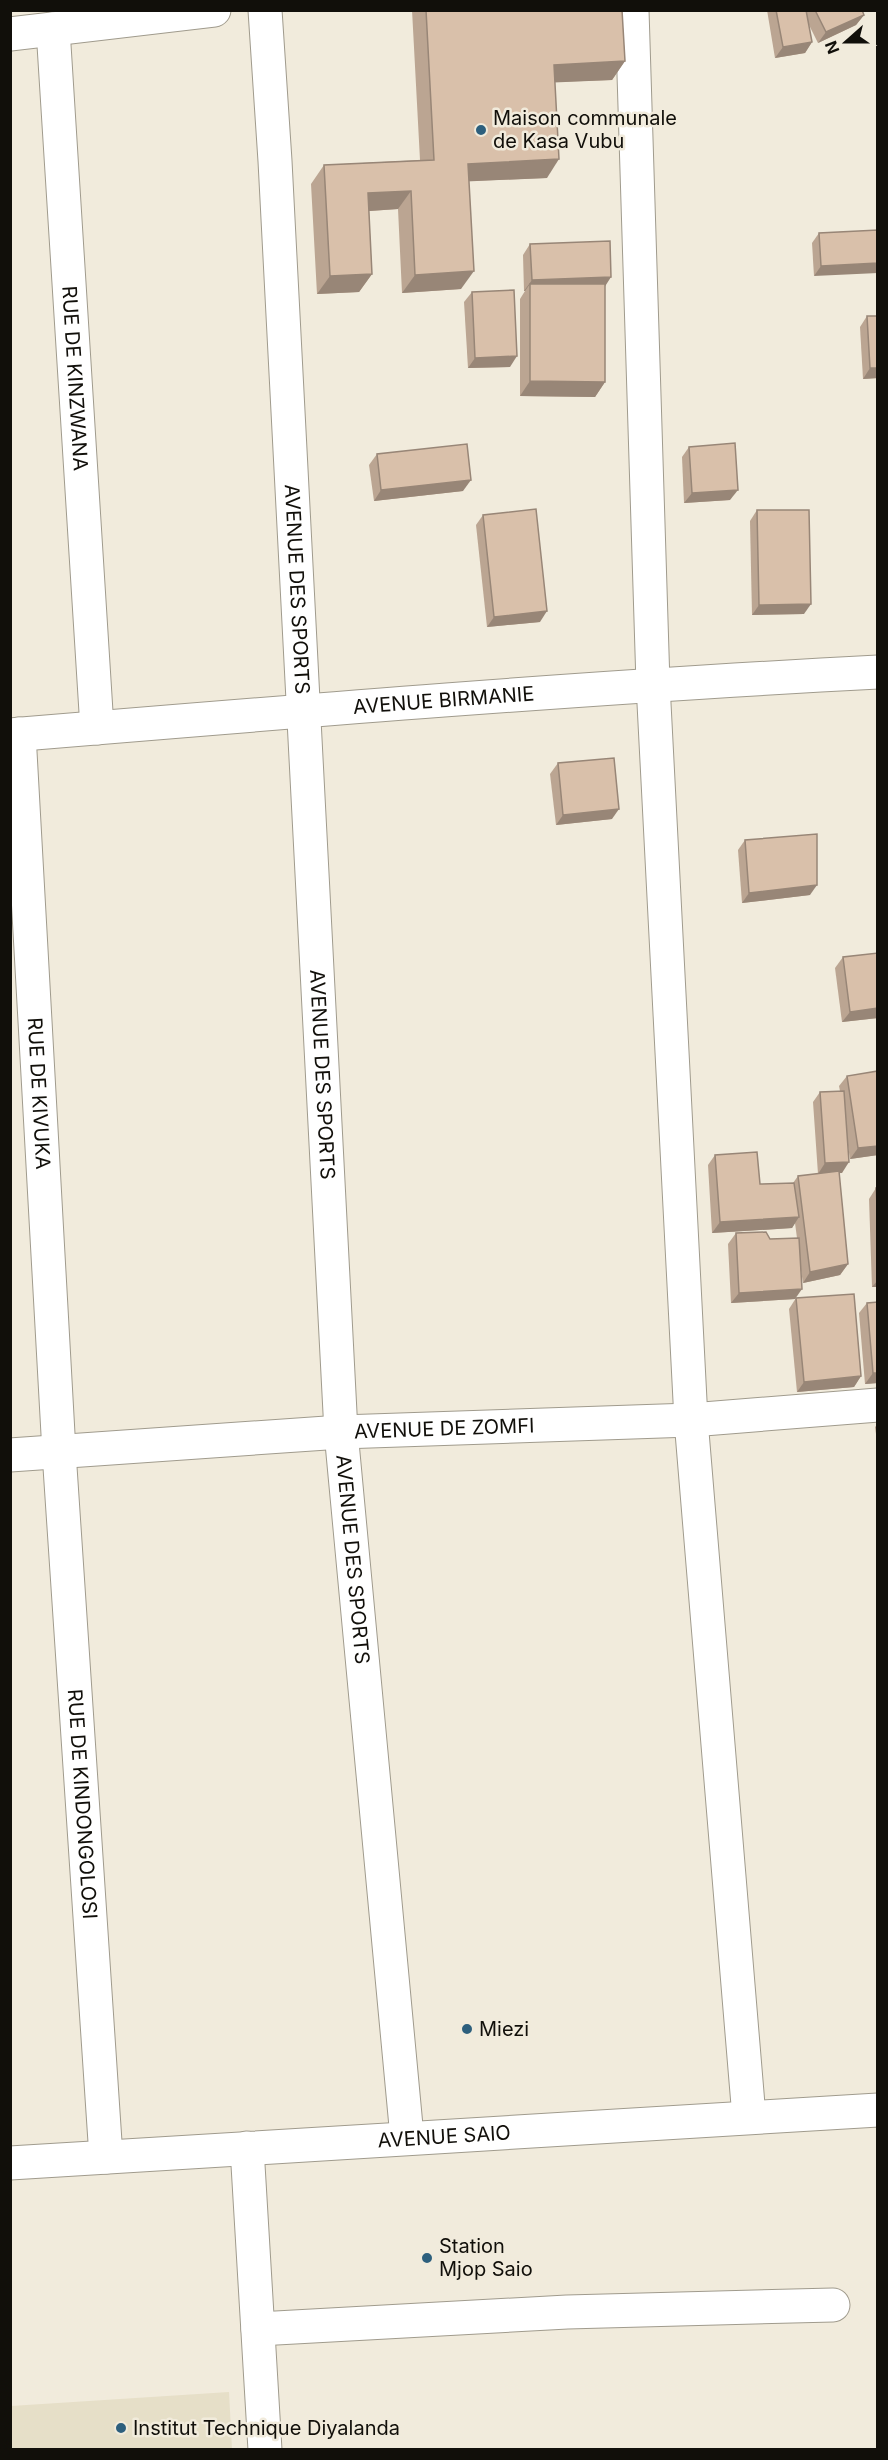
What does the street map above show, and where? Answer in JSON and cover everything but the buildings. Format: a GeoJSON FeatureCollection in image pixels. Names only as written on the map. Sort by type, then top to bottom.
{"type":"FeatureCollection","features":[{"type":"Feature","properties":{"kind":"street"},"geometry":{"type":"LineString","coordinates":[[10,34],[214,10]]}},
{"type":"Feature","properties":{"kind":"street","name":"AVENUE DES SPORTS"},"geometry":{"type":"LineString","coordinates":[[265,10],[341,1432],[407,2138]]}},
{"type":"Feature","properties":{"kind":"street"},"geometry":{"type":"LineString","coordinates":[[632,10],[654,684],[690,1420],[749,2117]]}},
{"type":"Feature","properties":{"kind":"street","name":"RUE DE KINZWANA"},"geometry":{"type":"LineString","coordinates":[[53,29],[97,728]]}},
{"type":"Feature","properties":{"kind":"street","name":"AVENUE BIRMANIE"},"geometry":{"type":"LineString","coordinates":[[15,735],[303,710],[654,684],[878,672]]}},
{"type":"Feature","properties":{"kind":"street","name":"RUE DE KIVUKA"},"geometry":{"type":"LineString","coordinates":[[15,735],[59,1452]]}},
{"type":"Feature","properties":{"kind":"street","name":"AVENUE DE ZOMFI"},"geometry":{"type":"LineString","coordinates":[[10,1455],[341,1432],[690,1420],[878,1406]]}},
{"type":"Feature","properties":{"kind":"street","name":"RUE DE KINDONGOLOSI"},"geometry":{"type":"LineString","coordinates":[[59,1452],[106,2157]]}},
{"type":"Feature","properties":{"kind":"street","name":"AVENUE SAIO"},"geometry":{"type":"LineString","coordinates":[[10,2163],[878,2110]]}},
{"type":"Feature","properties":{"kind":"street"},"geometry":{"type":"LineString","coordinates":[[247,2148],[265,2450]]}},
{"type":"Feature","properties":{"kind":"street"},"geometry":{"type":"LineString","coordinates":[[258,2329],[567,2312],[833,2306]]}},
{"type":"Feature","properties":{"kind":"shaded area","name":"Institut Technique Diyalanda"},"geometry":{"type":"Polygon","coordinates":[[[229,2392],[232,2449],[11,2449],[11,2406],[229,2392]]]}},
{"type":"Feature","properties":{"kind":"place","name":"Maison communale de Kasa Vubu"},"geometry":{"type":"Point","coordinates":[481,130]}},
{"type":"Feature","properties":{"kind":"place","name":"Miezi"},"geometry":{"type":"Point","coordinates":[467,2029]}},
{"type":"Feature","properties":{"kind":"place","name":"Station Mjop Saio"},"geometry":{"type":"Point","coordinates":[427,2258]}},
{"type":"Feature","properties":{"kind":"place","name":"Institut Technique Diyalanda"},"geometry":{"type":"Point","coordinates":[121,2428]}}]}
